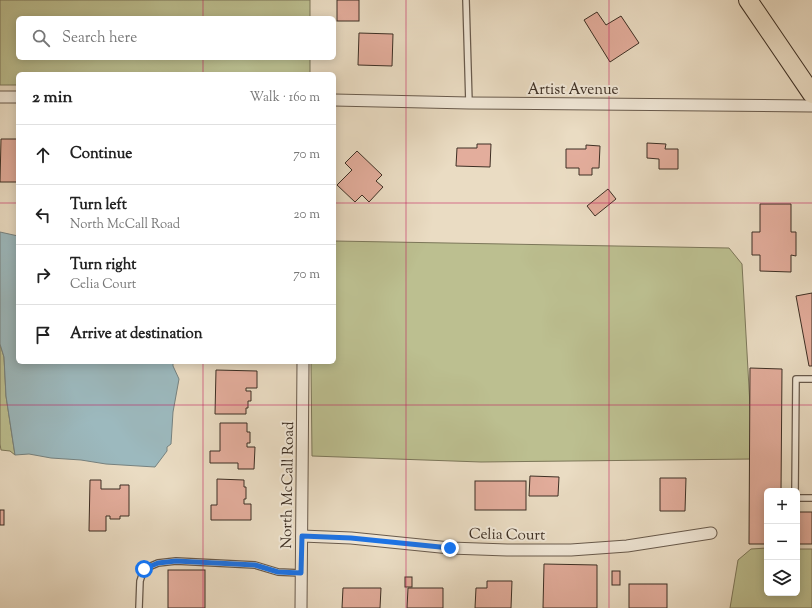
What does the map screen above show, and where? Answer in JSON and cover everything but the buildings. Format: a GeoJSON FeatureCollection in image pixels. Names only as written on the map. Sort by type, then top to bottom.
{"type":"FeatureCollection","features":[{"type":"Feature","properties":{"kind":"main road"},"geometry":{"type":"LineString","coordinates":[[748,0],[812,94]]}},
{"type":"Feature","properties":{"kind":"street"},"geometry":{"type":"LineString","coordinates":[[0,97],[16,97]]}},
{"type":"Feature","properties":{"kind":"street","name":"Artist Avenue"},"geometry":{"type":"LineString","coordinates":[[336,100],[469,103],[812,106]]}},
{"type":"Feature","properties":{"kind":"street","name":"North McCall Road"},"geometry":{"type":"LineString","coordinates":[[301,608],[303,364]]}},
{"type":"Feature","properties":{"kind":"street","name":"Celia Court"},"geometry":{"type":"LineString","coordinates":[[302,536],[351,538],[450,548],[571,550],[627,546],[711,534]]}},
{"type":"Feature","properties":{"kind":"lane"},"geometry":{"type":"LineString","coordinates":[[466,0],[469,103]]}},
{"type":"Feature","properties":{"kind":"lane"},"geometry":{"type":"LineString","coordinates":[[795,488],[796,378],[812,379]]}},
{"type":"Feature","properties":{"kind":"lane"},"geometry":{"type":"LineString","coordinates":[[800,498],[812,498]]}},
{"type":"Feature","properties":{"kind":"lane"},"geometry":{"type":"LineString","coordinates":[[139,608],[140,581],[144,569],[158,563],[176,561],[255,565],[278,572],[301,573]]}},
{"type":"Feature","properties":{"kind":"green space"},"geometry":{"type":"Polygon","coordinates":[[[0,0],[310,0],[310,16],[16,16],[16,60],[310,60],[310,72],[16,72],[16,85],[0,85],[0,0]]]}},
{"type":"Feature","properties":{"kind":"green space"},"geometry":{"type":"Polygon","coordinates":[[[336,241],[729,248],[742,264],[753,459],[481,462],[312,456],[311,364],[336,364],[336,241]]]}},
{"type":"Feature","properties":{"kind":"green space"},"geometry":{"type":"Polygon","coordinates":[[[0,344],[4,357],[6,396],[15,455],[10,451],[1,450],[0,444],[0,344]]]}},
{"type":"Feature","properties":{"kind":"green space"},"geometry":{"type":"Polygon","coordinates":[[[764,548],[764,596],[800,596],[800,549],[812,549],[812,608],[730,608],[738,560],[751,549],[764,548]]]}},
{"type":"Feature","properties":{"kind":"water"},"geometry":{"type":"Polygon","coordinates":[[[0,232],[16,236],[16,364],[173,364],[179,379],[173,412],[171,444],[167,447],[167,451],[155,467],[106,464],[29,454],[15,455],[6,396],[4,357],[0,344],[0,232]]]}},
{"type":"Feature","properties":{"kind":"route"},"geometry":{"type":"LineString","coordinates":[[144,569],[158,563],[176,561],[255,565],[278,572],[301,573],[302,536],[351,538],[450,548]]}}]}
